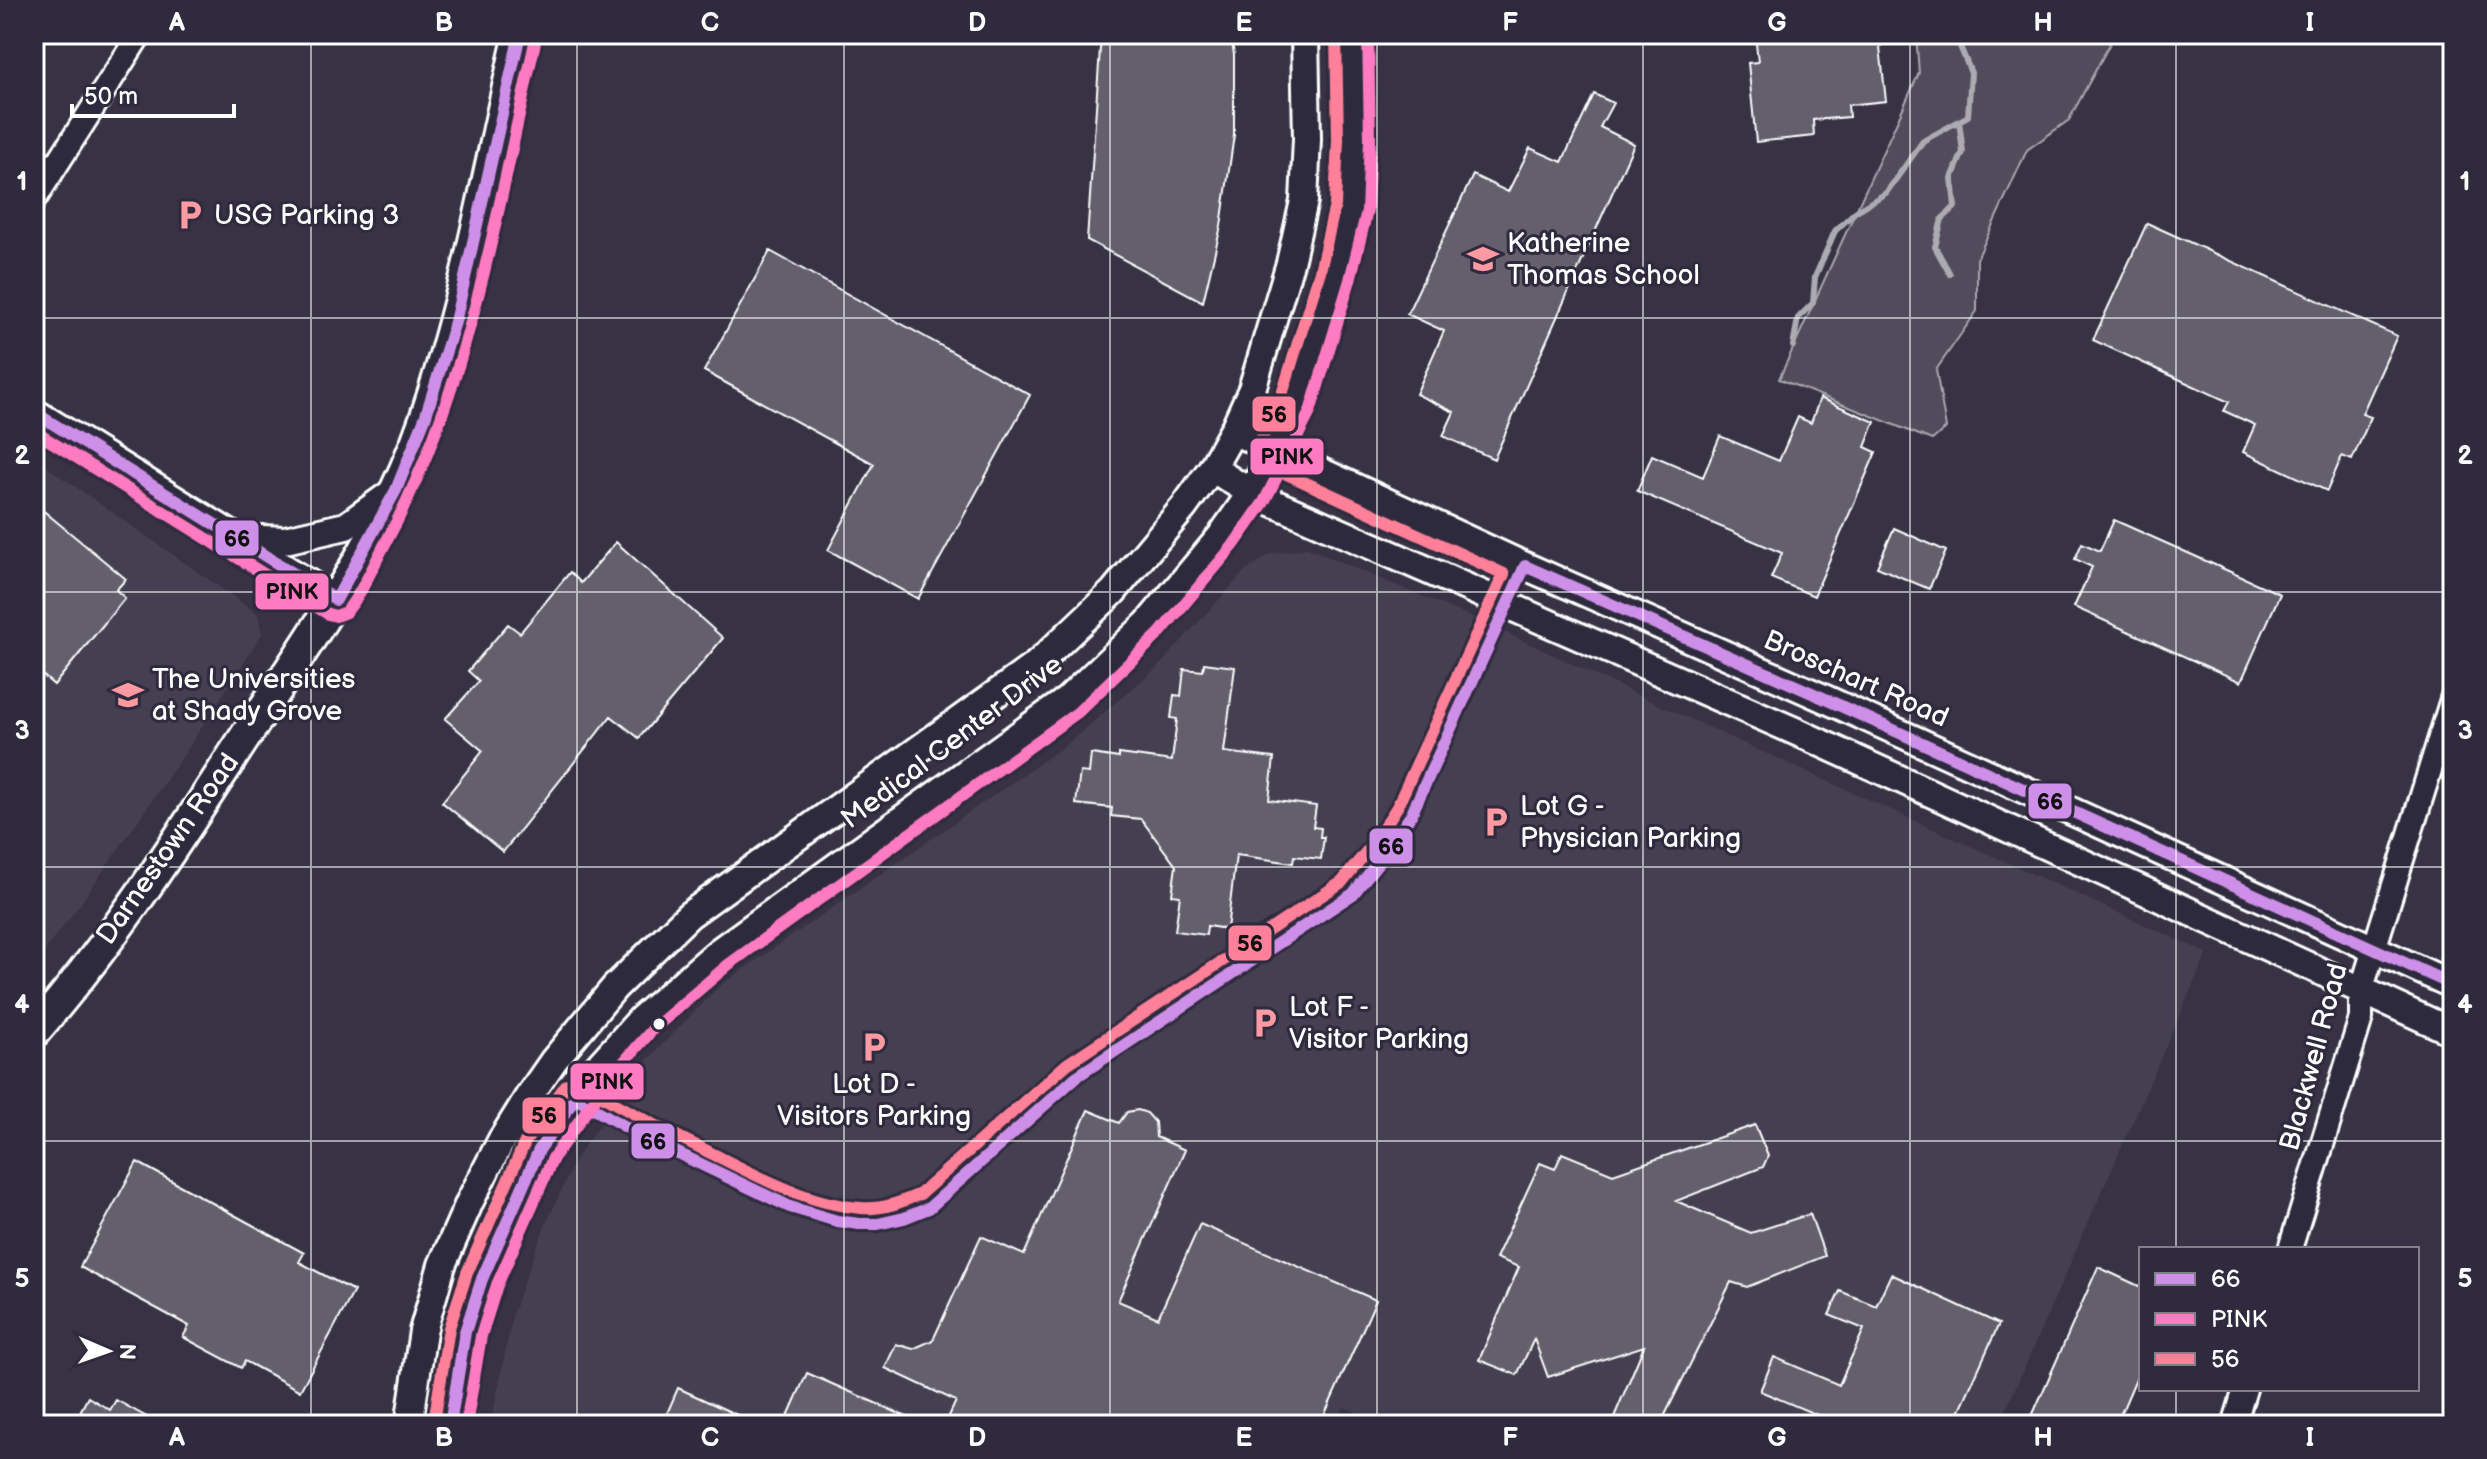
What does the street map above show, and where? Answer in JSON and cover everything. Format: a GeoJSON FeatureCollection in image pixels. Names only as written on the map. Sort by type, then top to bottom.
{"type":"FeatureCollection","features":[{"type":"Feature","properties":{"kind":"main road","name":"Darnestown Road"},"geometry":{"type":"LineString","coordinates":[[34,1032],[67,994],[169,853],[336,600],[396,490],[425,418],[455,322],[520,34]]}},
{"type":"Feature","properties":{"kind":"street"},"geometry":{"type":"LineString","coordinates":[[34,200],[44,164],[140,34]]}},
{"type":"Feature","properties":{"kind":"street","name":"Medical Center Drive"},"geometry":{"type":"LineString","coordinates":[[409,1425],[423,1331],[442,1265],[501,1141],[554,1060],[607,997],[689,915],[1037,664],[1113,592],[1184,507],[1212,468],[1252,389],[1290,263],[1304,201],[1307,139],[1305,34]]}},
{"type":"Feature","properties":{"kind":"street","name":"Medical Center Drive"},"geometry":{"type":"LineString","coordinates":[[450,1425],[465,1332],[482,1279],[539,1150],[596,1069],[642,1018],[718,952],[1067,700],[1147,624],[1221,536],[1251,493],[1295,407],[1335,275],[1351,207],[1354,140],[1352,34]]}},
{"type":"Feature","properties":{"kind":"street"},"geometry":{"type":"LineString","coordinates":[[34,412],[336,600]]}},
{"type":"Feature","properties":{"kind":"street","name":"Broschart Road"},"geometry":{"type":"LineString","coordinates":[[1233,431],[2453,985]]}},
{"type":"Feature","properties":{"kind":"street"},"geometry":{"type":"LineString","coordinates":[[1212,468],[1251,493],[1797,732],[2453,1032]]}},
{"type":"Feature","properties":{"kind":"street"},"geometry":{"type":"LineString","coordinates":[[236,538],[285,540],[346,526],[396,490]]}},
{"type":"Feature","properties":{"kind":"street","name":"Blackwell Road"},"geometry":{"type":"LineString","coordinates":[[2291,1247],[2361,1018],[2361,991],[2453,696]]}},
{"type":"Feature","properties":{"kind":"street"},"geometry":{"type":"LineString","coordinates":[[2234,1425],[2244,1391]]}},
{"type":"Feature","properties":{"kind":"shaded area"},"geometry":{"type":"Polygon","coordinates":[[[1916,34],[2115,34],[2069,120],[2027,150],[1977,259],[1977,311],[1936,370],[1946,428],[1932,440],[1779,379],[1919,73],[1916,34]]]}},
{"type":"Feature","properties":{"kind":"shaded area","name":"The Universities at Shady Grove"},"geometry":{"type":"Polygon","coordinates":[[[34,458],[258,614],[262,634],[183,756],[78,907],[34,964],[34,458]]]}},
{"type":"Feature","properties":{"kind":"shaded area"},"geometry":{"type":"Polygon","coordinates":[[[1307,548],[1481,621],[2207,953],[1999,1425],[1389,1425],[1344,1407],[1335,1425],[491,1425],[513,1312],[542,1233],[577,1156],[649,1058],[721,985],[1066,745],[1159,666],[1244,572],[1270,554],[1307,548]]]}},
{"type":"Feature","properties":{"kind":"building"},"geometry":{"type":"Polygon","coordinates":[[[1101,34],[1231,34],[1234,135],[1221,226],[1203,302],[1087,240],[1101,34]]]}},
{"type":"Feature","properties":{"kind":"building"},"geometry":{"type":"Polygon","coordinates":[[[1755,34],[1890,34],[1880,47],[1886,101],[1848,105],[1849,117],[1813,120],[1814,136],[1756,142],[1748,63],[1758,62],[1755,34]]]}},
{"type":"Feature","properties":{"kind":"building"},"geometry":{"type":"Polygon","coordinates":[[[1594,94],[1613,103],[1600,127],[1634,144],[1494,459],[1443,436],[1454,412],[1416,394],[1444,331],[1407,314],[1473,175],[1508,192],[1530,148],[1562,162],[1594,94]]]}},
{"type":"Feature","properties":{"kind":"building"},"geometry":{"type":"Polygon","coordinates":[[[2147,223],[2397,336],[2362,414],[2371,417],[2352,460],[2342,456],[2327,491],[2243,452],[2255,425],[2224,411],[2229,402],[2093,340],[2147,223]]]}},
{"type":"Feature","properties":{"kind":"building"},"geometry":{"type":"Polygon","coordinates":[[[770,251],[1030,395],[918,599],[828,550],[874,464],[704,371],[770,251]]]}},
{"type":"Feature","properties":{"kind":"building"},"geometry":{"type":"Polygon","coordinates":[[[1820,398],[1875,422],[1865,447],[1876,452],[1814,596],[1771,578],[1782,553],[1637,491],[1652,455],[1703,477],[1720,436],[1779,461],[1798,417],[1811,423],[1820,398]]]}},
{"type":"Feature","properties":{"kind":"building"},"geometry":{"type":"Polygon","coordinates":[[[34,503],[126,579],[116,590],[125,598],[54,685],[34,668],[34,503]]]}},
{"type":"Feature","properties":{"kind":"building"},"geometry":{"type":"Polygon","coordinates":[[[2114,520],[2280,594],[2241,682],[2074,607],[2092,567],[2075,559],[2082,543],[2100,551],[2114,520]]]}},
{"type":"Feature","properties":{"kind":"building"},"geometry":{"type":"Polygon","coordinates":[[[1894,528],[1946,551],[1929,589],[1877,567],[1894,528]]]}},
{"type":"Feature","properties":{"kind":"building"},"geometry":{"type":"Polygon","coordinates":[[[616,542],[723,638],[639,738],[611,716],[503,852],[442,802],[483,751],[445,719],[479,681],[468,671],[508,624],[520,633],[570,572],[581,583],[616,542]]]}},
{"type":"Feature","properties":{"kind":"building"},"geometry":{"type":"Polygon","coordinates":[[[1204,663],[1235,667],[1224,752],[1274,758],[1269,800],[1316,806],[1313,827],[1321,828],[1320,837],[1324,837],[1321,859],[1294,856],[1293,863],[1236,855],[1227,929],[1207,926],[1206,935],[1175,931],[1180,896],[1172,895],[1176,866],[1141,819],[1111,816],[1112,808],[1076,804],[1080,772],[1089,773],[1091,754],[1119,758],[1119,754],[1172,761],[1177,719],[1171,718],[1174,695],[1181,696],[1184,669],[1203,671],[1204,663]]]}},
{"type":"Feature","properties":{"kind":"building"},"geometry":{"type":"Polygon","coordinates":[[[1088,1110],[1119,1123],[1127,1112],[1138,1110],[1147,1113],[1155,1122],[1156,1137],[1185,1150],[1118,1301],[1158,1318],[1200,1224],[1376,1300],[1320,1425],[945,1425],[956,1401],[885,1368],[896,1344],[913,1349],[933,1340],[981,1236],[1024,1255],[1088,1110]]]}},
{"type":"Feature","properties":{"kind":"building"},"geometry":{"type":"Polygon","coordinates":[[[1755,1125],[1768,1156],[1763,1167],[1676,1201],[1751,1233],[1810,1214],[1825,1256],[1747,1287],[1731,1282],[1660,1425],[1631,1425],[1614,1417],[1644,1346],[1548,1377],[1534,1339],[1517,1375],[1479,1360],[1519,1267],[1496,1258],[1540,1163],[1555,1169],[1562,1153],[1613,1174],[1755,1125]]]}},
{"type":"Feature","properties":{"kind":"building"},"geometry":{"type":"Polygon","coordinates":[[[137,1162],[304,1253],[299,1262],[354,1291],[300,1391],[245,1361],[241,1368],[183,1337],[189,1326],[80,1267],[137,1162]]]}},
{"type":"Feature","properties":{"kind":"building"},"geometry":{"type":"Polygon","coordinates":[[[2098,1267],[2139,1286],[2139,1372],[2116,1425],[2028,1425],[2098,1267]]]}},
{"type":"Feature","properties":{"kind":"building"},"geometry":{"type":"Polygon","coordinates":[[[1891,1274],[1999,1324],[1953,1425],[1824,1425],[1827,1419],[1760,1391],[1774,1357],[1839,1385],[1864,1329],[1829,1315],[1840,1291],[1876,1306],[1891,1274]]]}},
{"type":"Feature","properties":{"kind":"building"},"geometry":{"type":"Polygon","coordinates":[[[807,1373],[864,1398],[925,1425],[784,1425],[807,1373]]]}},
{"type":"Feature","properties":{"kind":"building"},"geometry":{"type":"Polygon","coordinates":[[[678,1388],[759,1425],[662,1425],[678,1388]]]}},
{"type":"Feature","properties":{"kind":"building"},"geometry":{"type":"Polygon","coordinates":[[[88,1397],[110,1410],[116,1400],[161,1425],[73,1425],[88,1397]]]}},
{"type":"Feature","properties":{"kind":"waterway"},"geometry":{"type":"LineString","coordinates":[[1793,346],[1798,318],[1813,303],[1815,277],[1835,231],[1855,212],[1886,193],[1923,141],[1968,116],[1971,73],[1955,34]]}},
{"type":"Feature","properties":{"kind":"waterway"},"geometry":{"type":"LineString","coordinates":[[1950,274],[1935,247],[1942,219],[1955,207],[1952,178],[1963,152],[1959,121]]}},
{"type":"Feature","properties":{"kind":"transit line","name":"66"},"geometry":{"type":"LineString","coordinates":[[34,412],[336,600],[396,490],[425,418],[455,322],[520,34]]}},
{"type":"Feature","properties":{"kind":"transit line","name":"56"},"geometry":{"type":"LineString","coordinates":[[434,1422],[449,1328],[467,1273],[525,1142],[566,1085],[573,1082],[582,1084],[675,1135],[801,1195],[861,1208],[892,1205],[920,1194],[1067,1064],[1342,882],[1375,841],[1397,807],[1504,574],[1267,465],[1259,455],[1259,444],[1280,401],[1320,271],[1335,205],[1338,140],[1336,34]]}},
{"type":"Feature","properties":{"kind":"transit line","name":"PINK"},"geometry":{"type":"LineString","coordinates":[[466,1425],[481,1336],[497,1285],[553,1158],[609,1079],[653,1029],[728,965],[1078,712],[1159,634],[1233,546],[1264,502],[1310,412],[1350,280],[1367,211],[1370,140],[1368,34]]}},
{"type":"Feature","properties":{"kind":"transit line","name":"PINK"},"geometry":{"type":"LineString","coordinates":[[34,431],[328,614],[336,616],[346,612],[367,579],[414,484],[460,360],[478,297],[536,38]]}},
{"type":"Feature","properties":{"kind":"transit line","name":"66"},"geometry":{"type":"LineString","coordinates":[[450,1425],[465,1332],[482,1279],[539,1150],[575,1098],[638,1134],[790,1207],[859,1224],[878,1224],[929,1208],[1076,1077],[1353,894],[1411,815],[1525,566],[1821,697],[2453,985]]}},
{"type":"Feature","properties":{"kind":"place","name":"USG Parking 3"},"geometry":{"type":"Point","coordinates":[190,215]}},
{"type":"Feature","properties":{"kind":"place","name":"Katherine Thomas School"},"geometry":{"type":"Point","coordinates":[1483,259]}},
{"type":"Feature","properties":{"kind":"place","name":"The Universities at Shady Grove"},"geometry":{"type":"Point","coordinates":[128,695]}},
{"type":"Feature","properties":{"kind":"place","name":"Lot G - Physician Parking"},"geometry":{"type":"Point","coordinates":[1496,822]}},
{"type":"Feature","properties":{"kind":"place","name":"Lot F - Visitor Parking"},"geometry":{"type":"Point","coordinates":[1265,1023]}},
{"type":"Feature","properties":{"kind":"place","name":"Lot D - Visitors Parking"},"geometry":{"type":"Point","coordinates":[874,1047]}}]}
